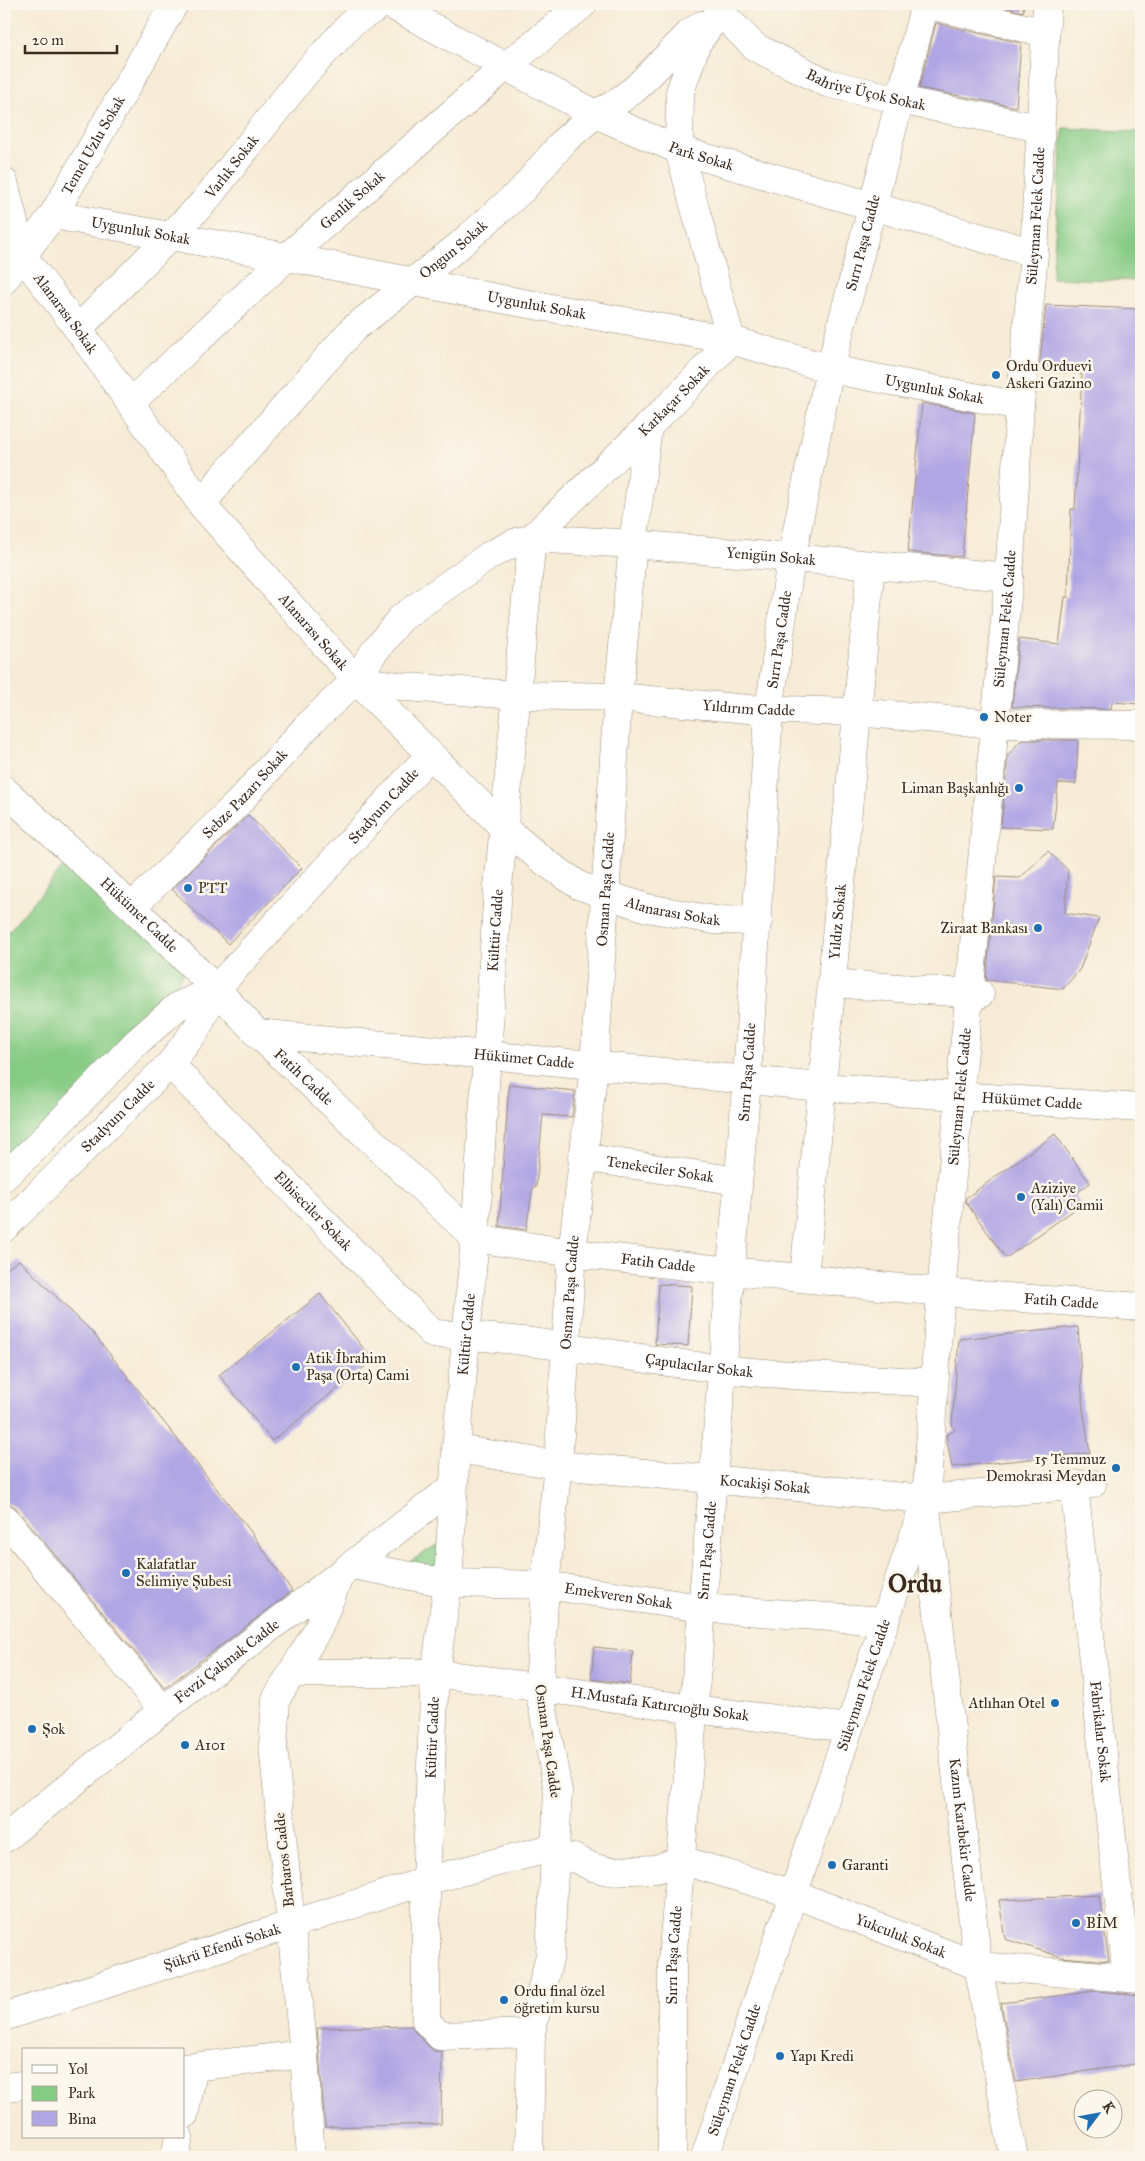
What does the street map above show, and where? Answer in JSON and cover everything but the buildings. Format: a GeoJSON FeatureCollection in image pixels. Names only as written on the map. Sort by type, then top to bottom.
{"type":"FeatureCollection","features":[{"type":"Feature","properties":{"kind":"street","name":"Temel Uzlu Sokak"},"geometry":{"type":"LineString","coordinates":[[4,280],[53,215],[174,4]]}},
{"type":"Feature","properties":{"kind":"street","name":"Varlık Sokak"},"geometry":{"type":"LineString","coordinates":[[78,329],[204,202],[303,76],[353,22],[382,4]]}},
{"type":"Feature","properties":{"kind":"street","name":"Park Sokak"},"geometry":{"type":"LineString","coordinates":[[389,4],[595,114],[679,150],[1034,253]]}},
{"type":"Feature","properties":{"kind":"street","name":"Genlik Sokak"},"geometry":{"type":"LineString","coordinates":[[130,403],[287,257],[505,67],[583,4]]}},
{"type":"Feature","properties":{"kind":"street"},"geometry":{"type":"LineString","coordinates":[[926,4],[1045,33]]}},
{"type":"Feature","properties":{"kind":"street","name":"Sırrı Paşa Cadde"},"geometry":{"type":"LineString","coordinates":[[672,2157],[672,1962],[730,1271],[748,1080],[769,710],[791,559],[830,369],[899,100],[926,4]]}},
{"type":"Feature","properties":{"kind":"street","name":"Süleyman Felek Cadde"},"geometry":{"type":"LineString","coordinates":[[705,2157],[926,1500],[941,1292],[959,1097],[975,994],[995,724],[1009,577],[1020,406],[1034,253],[1047,4]]}},
{"type":"Feature","properties":{"kind":"street"},"geometry":{"type":"LineString","coordinates":[[722,6],[697,43],[680,92],[679,150],[731,340]]}},
{"type":"Feature","properties":{"kind":"street","name":"Bahriye Üçok Sokak"},"geometry":{"type":"LineString","coordinates":[[722,6],[755,48],[828,83],[899,100],[1040,128]]}},
{"type":"Feature","properties":{"kind":"street","name":"Ongun Sokak"},"geometry":{"type":"LineString","coordinates":[[202,505],[222,478],[353,329],[460,245],[522,190],[565,140],[595,114],[614,104],[635,89],[690,33],[722,6]]}},
{"type":"Feature","properties":{"kind":"street","name":"Alanarası Sokak"},"geometry":{"type":"LineString","coordinates":[[4,182],[22,255],[78,329],[202,505],[356,680],[505,829],[545,862],[580,886],[647,908],[714,920],[758,921]]}},
{"type":"Feature","properties":{"kind":"street","name":"Uygunluk Sokak"},"geometry":{"type":"LineString","coordinates":[[53,215],[731,340],[830,369],[1020,406]]}},
{"type":"Feature","properties":{"kind":"street","name":"Karkaçar Sokak"},"geometry":{"type":"LineString","coordinates":[[356,680],[374,652],[401,618],[490,555],[514,543],[532,538],[648,427],[731,340]]}},
{"type":"Feature","properties":{"kind":"street","name":"Osman Paşa Cadde"},"geometry":{"type":"LineString","coordinates":[[529,2157],[531,2033],[550,1954],[558,1791],[539,1688],[545,1585],[558,1465],[572,1253],[594,1067],[618,698],[633,544],[648,427]]}},
{"type":"Feature","properties":{"kind":"street","name":"Yenigün Sokak"},"geometry":{"type":"LineString","coordinates":[[532,538],[633,544],[1009,577]]}},
{"type":"Feature","properties":{"kind":"street","name":"Kültür Cadde"},"geometry":{"type":"LineString","coordinates":[[531,2033],[440,2036],[426,2021],[426,1881],[435,1673],[448,1583],[453,1487],[475,1238],[498,887],[532,538]]}},
{"type":"Feature","properties":{"kind":"street","name":"Yıldız Sokak"},"geometry":{"type":"LineString","coordinates":[[804,1278],[871,565]]}},
{"type":"Feature","properties":{"kind":"street","name":"Yıldırım Cadde"},"geometry":{"type":"LineString","coordinates":[[356,680],[406,687],[516,695],[618,698],[769,710],[856,712],[995,724],[1141,725]]}},
{"type":"Feature","properties":{"kind":"street","name":"Sebze Pazarı Sokak"},"geometry":{"type":"LineString","coordinates":[[132,907],[239,802],[311,722],[356,680]]}},
{"type":"Feature","properties":{"kind":"street","name":"Stadyum Cadde"},"geometry":{"type":"LineString","coordinates":[[4,1228],[170,1064],[196,1030],[216,989],[430,755]]}},
{"type":"Feature","properties":{"kind":"street","name":"Hükümet Cadde"},"geometry":{"type":"LineString","coordinates":[[4,790],[132,907],[216,989],[257,1033],[822,1088],[1141,1108]]}},
{"type":"Feature","properties":{"kind":"street"},"geometry":{"type":"LineString","coordinates":[[831,983],[975,994]]}},
{"type":"Feature","properties":{"kind":"street","name":"Stadyum Cadde"},"geometry":{"type":"LineString","coordinates":[[4,1177],[38,1145],[137,1042],[178,1006],[216,989]]}},
{"type":"Feature","properties":{"kind":"street","name":"Fatih Cadde"},"geometry":{"type":"LineString","coordinates":[[257,1033],[475,1238],[572,1253],[730,1271],[941,1292],[1141,1307]]}},
{"type":"Feature","properties":{"kind":"street","name":"Elbiseciler Sokak"},"geometry":{"type":"LineString","coordinates":[[170,1064],[433,1334],[465,1335]]}},
{"type":"Feature","properties":{"kind":"street","name":"Tenekeciler Sokak"},"geometry":{"type":"LineString","coordinates":[[582,1156],[738,1181]]}},
{"type":"Feature","properties":{"kind":"street","name":"Çapulacılar Sokak"},"geometry":{"type":"LineString","coordinates":[[465,1335],[566,1346],[722,1369],[933,1383]]}},
{"type":"Feature","properties":{"kind":"street","name":"Kocakişi Sokak"},"geometry":{"type":"LineString","coordinates":[[456,1449],[558,1465],[926,1500],[1083,1484]]}},
{"type":"Feature","properties":{"kind":"street","name":"Fabrikalar Sokak"},"geometry":{"type":"LineString","coordinates":[[1083,1484],[1134,1978]]}},
{"type":"Feature","properties":{"kind":"street","name":"Fevzi Çakmak Cadde"},"geometry":{"type":"LineString","coordinates":[[4,1838],[163,1710],[453,1487]]}},
{"type":"Feature","properties":{"kind":"street","name":"Kazım Karabekir Cadde"},"geometry":{"type":"LineString","coordinates":[[926,1500],[978,1966],[1014,2157]]}},
{"type":"Feature","properties":{"kind":"street"},"geometry":{"type":"LineString","coordinates":[[4,1518],[163,1710]]}},
{"type":"Feature","properties":{"kind":"street","name":"Emekveren Sokak"},"geometry":{"type":"LineString","coordinates":[[345,1571],[448,1583],[545,1585],[702,1608],[885,1622]]}},
{"type":"Feature","properties":{"kind":"street","name":"Barbaros Cadde"},"geometry":{"type":"LineString","coordinates":[[311,2157],[304,2054],[273,1746],[276,1699],[318,1629],[345,1571]]}},
{"type":"Feature","properties":{"kind":"street","name":"H.Mustafa Katırcıoğlu Sokak"},"geometry":{"type":"LineString","coordinates":[[292,1673],[435,1673],[694,1709],[849,1728]]}},
{"type":"Feature","properties":{"kind":"street"},"geometry":{"type":"LineString","coordinates":[[554,1847],[564,1859],[574,1858],[592,1867],[608,1871],[656,1869],[681,1860]]}},
{"type":"Feature","properties":{"kind":"street","name":"Şükrü Efendi Sokak"},"geometry":{"type":"LineString","coordinates":[[4,2017],[290,1923],[426,1881],[554,1847]]}},
{"type":"Feature","properties":{"kind":"street","name":"Yukculuk Sokak"},"geometry":{"type":"LineString","coordinates":[[681,1860],[794,1894],[978,1966],[1134,1978]]}},
{"type":"Feature","properties":{"kind":"street"},"geometry":{"type":"LineString","coordinates":[[185,2106],[189,2068],[304,2054]]}},
{"type":"Feature","properties":{"kind":"street"},"geometry":{"type":"LineString","coordinates":[[4,2087],[22,2085]]}},
{"type":"Feature","properties":{"kind":"street"},"geometry":{"type":"LineString","coordinates":[[175,2157],[179,2138]]}},
{"type":"Feature","properties":{"kind":"green space"},"geometry":{"type":"Polygon","coordinates":[[[1063,128],[1141,132],[1141,281],[1052,278],[1063,128]]]}},
{"type":"Feature","properties":{"kind":"green space"},"geometry":{"type":"Polygon","coordinates":[[[73,855],[188,962],[169,1003],[4,1177],[4,937],[73,855]]]}},
{"type":"Feature","properties":{"kind":"green space"},"geometry":{"type":"Polygon","coordinates":[[[452,1535],[448,1573],[400,1568],[452,1535]]]}},
{"type":"Feature","properties":{"kind":"place","name":"Ordu Orduevi Askeri Gazino"},"geometry":{"type":"Point","coordinates":[996,375]}},
{"type":"Feature","properties":{"kind":"place","name":"Noter"},"geometry":{"type":"Point","coordinates":[984,717]}},
{"type":"Feature","properties":{"kind":"place","name":"Liman Başkanlığı"},"geometry":{"type":"Point","coordinates":[1019,788]}},
{"type":"Feature","properties":{"kind":"place","name":"PTT"},"geometry":{"type":"Point","coordinates":[188,888]}},
{"type":"Feature","properties":{"kind":"place","name":"Ziraat Bankası"},"geometry":{"type":"Point","coordinates":[1038,928]}},
{"type":"Feature","properties":{"kind":"place","name":"Aziziye (Yalı) Camii"},"geometry":{"type":"Point","coordinates":[1021,1197]}},
{"type":"Feature","properties":{"kind":"place","name":"Atik İbrahim Paşa (Orta) Cami"},"geometry":{"type":"Point","coordinates":[296,1367]}},
{"type":"Feature","properties":{"kind":"place","name":"15 Temmuz Demokrasi Meydan"},"geometry":{"type":"Point","coordinates":[1116,1468]}},
{"type":"Feature","properties":{"kind":"place","name":"Kalafatlar Selimiye Şubesi"},"geometry":{"type":"Point","coordinates":[126,1573]}},
{"type":"Feature","properties":{"kind":"place","name":"Atlıhan Otel"},"geometry":{"type":"Point","coordinates":[1055,1703]}},
{"type":"Feature","properties":{"kind":"place","name":"Şok"},"geometry":{"type":"Point","coordinates":[32,1729]}},
{"type":"Feature","properties":{"kind":"place","name":"A101"},"geometry":{"type":"Point","coordinates":[185,1745]}},
{"type":"Feature","properties":{"kind":"place","name":"Garanti"},"geometry":{"type":"Point","coordinates":[832,1865]}},
{"type":"Feature","properties":{"kind":"place","name":"BİM"},"geometry":{"type":"Point","coordinates":[1076,1923]}},
{"type":"Feature","properties":{"kind":"place","name":"Ordu final özel öğretim kursu"},"geometry":{"type":"Point","coordinates":[504,2000]}},
{"type":"Feature","properties":{"kind":"place","name":"Yapı Kredi"},"geometry":{"type":"Point","coordinates":[780,2056]}},
{"type":"Feature","properties":{"kind":"district","name":"Ordu"},"geometry":{"type":"Point","coordinates":[915,1583]}}]}
